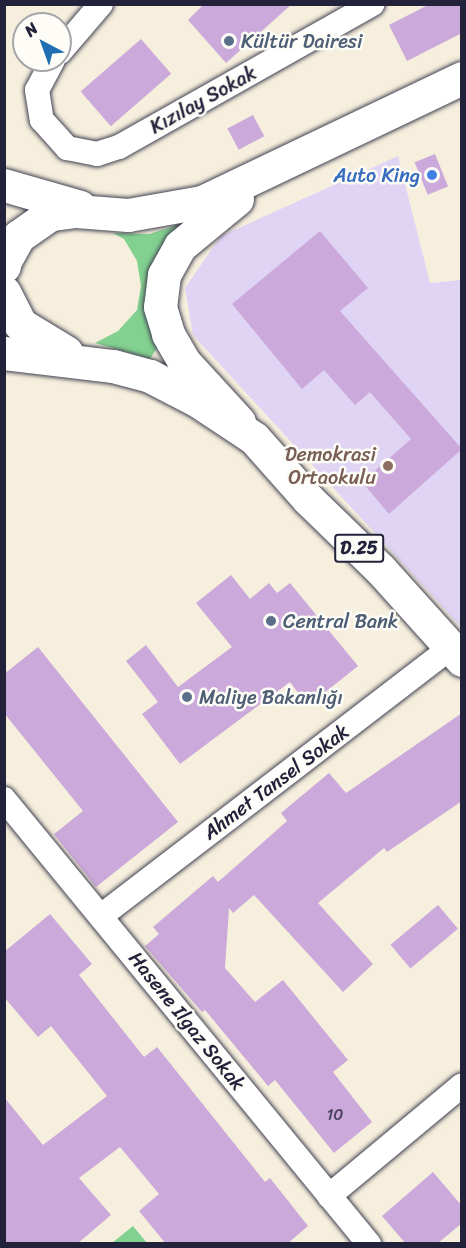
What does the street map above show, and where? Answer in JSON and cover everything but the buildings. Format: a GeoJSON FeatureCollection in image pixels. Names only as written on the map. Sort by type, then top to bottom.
{"type":"FeatureCollection","features":[{"type":"Feature","properties":{"kind":"main road"},"geometry":{"type":"LineString","coordinates":[[5,260],[19,236],[39,219],[60,212],[128,215],[202,202],[462,78]]}},
{"type":"Feature","properties":{"kind":"main road"},"geometry":{"type":"LineString","coordinates":[[254,438],[179,353],[162,320],[160,289],[180,246],[198,228],[304,155]]}},
{"type":"Feature","properties":{"kind":"main road"},"geometry":{"type":"LineString","coordinates":[[4,185],[99,212]]}},
{"type":"Feature","properties":{"kind":"main road","name":"D.25"},"geometry":{"type":"LineString","coordinates":[[4,292],[11,311],[32,334],[93,363]]}},
{"type":"Feature","properties":{"kind":"main road","name":"D.25"},"geometry":{"type":"LineString","coordinates":[[4,353],[93,363],[150,376],[179,389],[254,438],[456,654]]}},
{"type":"Feature","properties":{"kind":"street"},"geometry":{"type":"LineString","coordinates":[[72,38],[101,4]]}},
{"type":"Feature","properties":{"kind":"street","name":"Kızılay Sokak"},"geometry":{"type":"LineString","coordinates":[[46,72],[40,81],[36,100],[42,120],[60,144],[86,154],[119,147],[373,4]]}},
{"type":"Feature","properties":{"kind":"street","name":"Ahmet Tansel Sokak"},"geometry":{"type":"LineString","coordinates":[[101,916],[456,654]]}},
{"type":"Feature","properties":{"kind":"street","name":"Hasene Ilgaz Sokak"},"geometry":{"type":"LineString","coordinates":[[4,799],[369,1244]]}},
{"type":"Feature","properties":{"kind":"street"},"geometry":{"type":"LineString","coordinates":[[329,1196],[462,1085]]}},
{"type":"Feature","properties":{"kind":"shaded area","name":"Demokrasi Ortaokulu"},"geometry":{"type":"Polygon","coordinates":[[[398,156],[430,283],[461,280],[461,627],[193,335],[185,288],[221,236],[398,156]]]}},
{"type":"Feature","properties":{"kind":"green space"},"geometry":{"type":"Polygon","coordinates":[[[207,208],[178,234],[160,343],[150,359],[95,343],[118,331],[137,310],[141,286],[137,261],[124,239],[113,233],[149,234],[181,224],[207,208]]]}},
{"type":"Feature","properties":{"kind":"green space"},"geometry":{"type":"Polygon","coordinates":[[[133,1226],[147,1243],[112,1243],[133,1226]]]}},
{"type":"Feature","properties":{"kind":"place","name":"Kültür Dairesi"},"geometry":{"type":"Point","coordinates":[229,41]}},
{"type":"Feature","properties":{"kind":"place","name":"Auto King"},"geometry":{"type":"Point","coordinates":[432,175]}},
{"type":"Feature","properties":{"kind":"place","name":"Demokrasi Ortaokulu"},"geometry":{"type":"Point","coordinates":[388,466]}},
{"type":"Feature","properties":{"kind":"place","name":"Central Bank"},"geometry":{"type":"Point","coordinates":[271,621]}},
{"type":"Feature","properties":{"kind":"place","name":"Maliye Bakanlığı"},"geometry":{"type":"Point","coordinates":[187,697]}}]}
